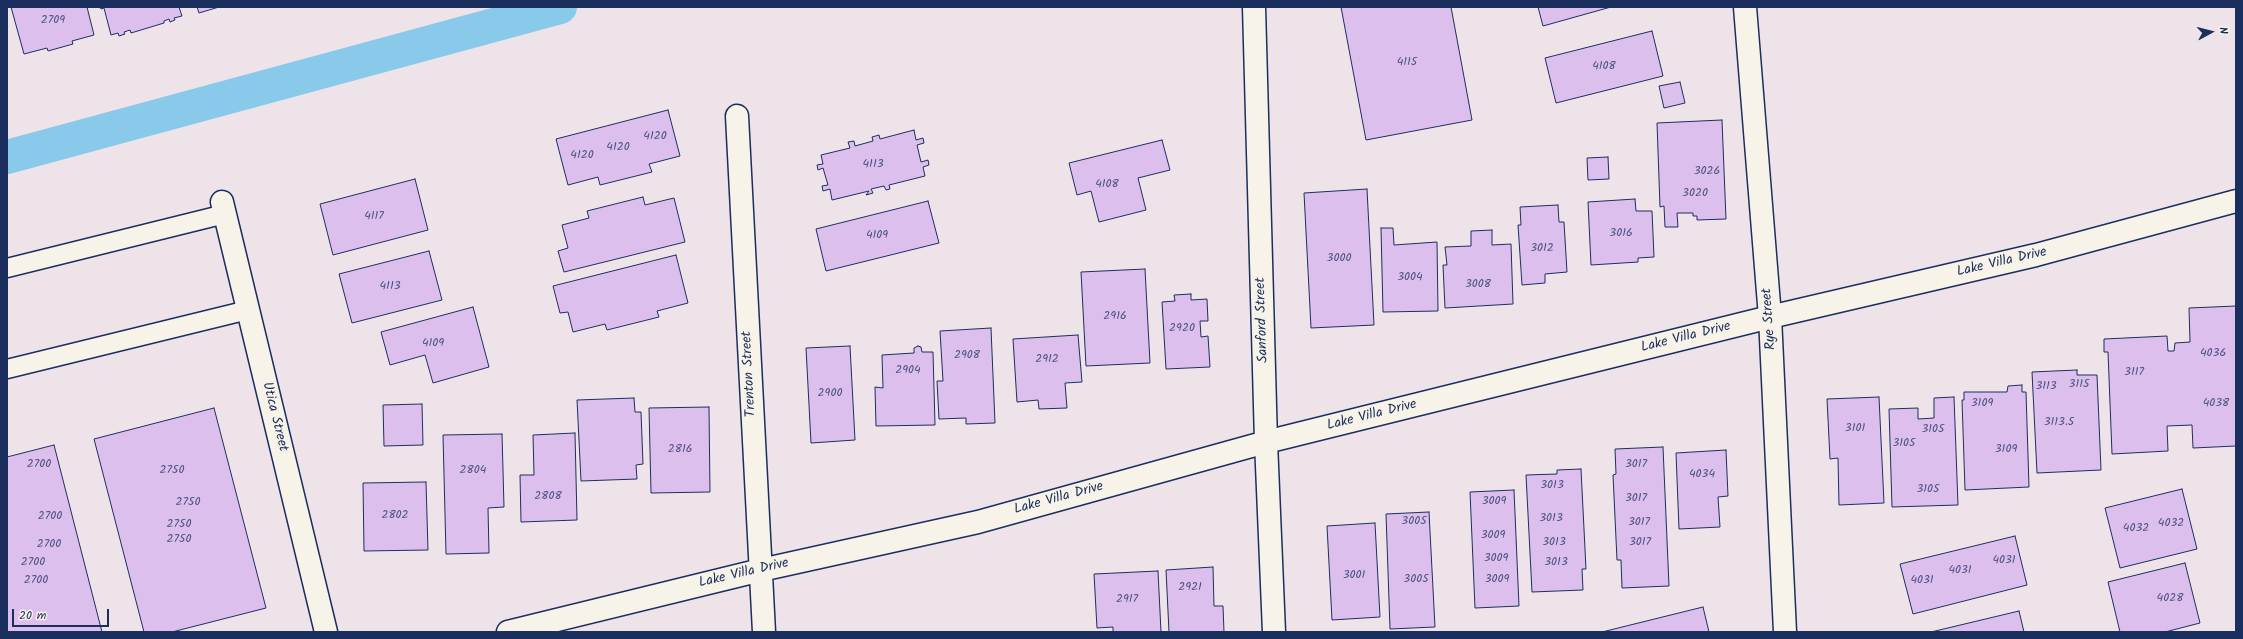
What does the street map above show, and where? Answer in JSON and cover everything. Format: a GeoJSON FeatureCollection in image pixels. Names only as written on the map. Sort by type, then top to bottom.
{"type":"FeatureCollection","features":[{"type":"Feature","properties":{"kind":"street","name":"Sanford Street"},"geometry":{"type":"LineString","coordinates":[[1254,7],[1266,442],[1274,632]]}},
{"type":"Feature","properties":{"kind":"street","name":"Rye Street"},"geometry":{"type":"LineString","coordinates":[[1745,7],[1770,317],[1785,632]]}},
{"type":"Feature","properties":{"kind":"street","name":"Trenton Street"},"geometry":{"type":"LineString","coordinates":[[737,116],[764,632]]}},
{"type":"Feature","properties":{"kind":"street","name":"Lake Villa Drive"},"geometry":{"type":"LineString","coordinates":[[508,632],[761,570],[978,522],[1266,442],[1770,317],[2036,255],[2236,201]]}},
{"type":"Feature","properties":{"kind":"street","name":"Utica Street"},"geometry":{"type":"LineString","coordinates":[[224,208],[326,632]]}},
{"type":"Feature","properties":{"kind":"lane"},"geometry":{"type":"LineString","coordinates":[[7,268],[224,208]]}},
{"type":"Feature","properties":{"kind":"lane"},"geometry":{"type":"LineString","coordinates":[[7,369],[248,310]]}},
{"type":"Feature","properties":{"kind":"building"},"geometry":{"type":"Polygon","coordinates":[[[11,7],[87,7],[94,35],[72,41],[73,44],[48,51],[47,48],[24,54],[11,7]]]}},
{"type":"Feature","properties":{"kind":"building"},"geometry":{"type":"Polygon","coordinates":[[[100,7],[179,7],[182,16],[174,18],[175,20],[170,22],[169,19],[164,21],[164,23],[131,33],[130,30],[119,36],[118,33],[111,35],[104,8],[101,9],[100,7]]]}},
{"type":"Feature","properties":{"kind":"building"},"geometry":{"type":"Polygon","coordinates":[[[197,7],[219,7],[199,13],[197,7]]]}},
{"type":"Feature","properties":{"kind":"building"},"geometry":{"type":"Polygon","coordinates":[[[1341,7],[1451,7],[1472,120],[1366,140],[1341,7]]]}},
{"type":"Feature","properties":{"kind":"building"},"geometry":{"type":"Polygon","coordinates":[[[1538,7],[1611,7],[1543,26],[1538,7]]]}},
{"type":"Feature","properties":{"kind":"building"},"geometry":{"type":"Polygon","coordinates":[[[1652,31],[1663,76],[1556,103],[1545,58],[1652,31]]]}},
{"type":"Feature","properties":{"kind":"building"},"geometry":{"type":"Polygon","coordinates":[[[1680,82],[1685,103],[1664,108],[1659,86],[1680,82]]]}},
{"type":"Feature","properties":{"kind":"building"},"geometry":{"type":"Polygon","coordinates":[[[668,110],[680,156],[649,164],[652,172],[600,185],[598,177],[568,185],[556,139],[668,110]]]}},
{"type":"Feature","properties":{"kind":"building"},"geometry":{"type":"Polygon","coordinates":[[[1722,120],[1726,219],[1697,220],[1697,216],[1693,216],[1693,213],[1677,213],[1678,227],[1665,227],[1664,206],[1660,207],[1657,123],[1722,120]]]}},
{"type":"Feature","properties":{"kind":"building"},"geometry":{"type":"Polygon","coordinates":[[[914,130],[916,140],[923,138],[924,143],[917,145],[921,162],[928,160],[929,165],[923,167],[925,176],[889,185],[890,189],[886,190],[884,186],[871,189],[873,193],[866,195],[869,191],[832,200],[830,189],[823,191],[822,186],[828,185],[823,168],[818,170],[817,165],[823,164],[821,155],[850,148],[848,142],[854,141],[855,146],[873,141],[872,137],[879,135],[880,139],[914,130]]]}},
{"type":"Feature","properties":{"kind":"building"},"geometry":{"type":"Polygon","coordinates":[[[1162,140],[1170,170],[1138,178],[1146,210],[1099,222],[1091,191],[1077,195],[1069,163],[1162,140]]]}},
{"type":"Feature","properties":{"kind":"building"},"geometry":{"type":"Polygon","coordinates":[[[1608,157],[1609,179],[1588,180],[1587,158],[1608,157]]]}},
{"type":"Feature","properties":{"kind":"building"},"geometry":{"type":"Polygon","coordinates":[[[415,179],[428,230],[333,255],[320,204],[415,179]]]}},
{"type":"Feature","properties":{"kind":"building"},"geometry":{"type":"Polygon","coordinates":[[[1367,189],[1374,325],[1311,328],[1304,193],[1367,189]]]}},
{"type":"Feature","properties":{"kind":"building"},"geometry":{"type":"Polygon","coordinates":[[[643,197],[645,205],[674,198],[685,242],[564,272],[558,251],[568,248],[562,225],[589,218],[587,211],[643,197]]]}},
{"type":"Feature","properties":{"kind":"building"},"geometry":{"type":"Polygon","coordinates":[[[1635,199],[1636,211],[1652,211],[1654,257],[1638,258],[1638,262],[1591,265],[1588,202],[1635,199]]]}},
{"type":"Feature","properties":{"kind":"building"},"geometry":{"type":"Polygon","coordinates":[[[928,201],[939,243],[826,271],[816,229],[928,201]]]}},
{"type":"Feature","properties":{"kind":"building"},"geometry":{"type":"Polygon","coordinates":[[[1558,205],[1559,222],[1564,222],[1567,272],[1545,274],[1545,283],[1522,285],[1518,225],[1521,225],[1520,207],[1558,205]]]}},
{"type":"Feature","properties":{"kind":"building"},"geometry":{"type":"Polygon","coordinates":[[[1381,228],[1393,228],[1394,245],[1437,242],[1438,311],[1383,312],[1381,228]]]}},
{"type":"Feature","properties":{"kind":"building"},"geometry":{"type":"Polygon","coordinates":[[[1492,230],[1492,245],[1511,244],[1513,304],[1445,308],[1443,265],[1447,265],[1445,247],[1471,246],[1471,231],[1492,230]]]}},
{"type":"Feature","properties":{"kind":"building"},"geometry":{"type":"Polygon","coordinates":[[[429,251],[442,300],[352,323],[339,274],[429,251]]]}},
{"type":"Feature","properties":{"kind":"building"},"geometry":{"type":"Polygon","coordinates":[[[676,255],[688,303],[657,311],[659,317],[607,330],[605,324],[573,332],[568,312],[560,313],[553,286],[676,255]]]}},
{"type":"Feature","properties":{"kind":"building"},"geometry":{"type":"Polygon","coordinates":[[[1145,269],[1150,363],[1086,366],[1081,272],[1145,269]]]}},
{"type":"Feature","properties":{"kind":"building"},"geometry":{"type":"Polygon","coordinates":[[[1191,294],[1191,300],[1207,299],[1208,321],[1200,321],[1201,337],[1208,336],[1210,367],[1166,369],[1162,302],[1175,301],[1174,295],[1191,294]]]}},
{"type":"Feature","properties":{"kind":"building"},"geometry":{"type":"Polygon","coordinates":[[[2236,306],[2236,446],[2193,448],[2192,425],[2167,426],[2168,451],[2112,454],[2108,352],[2104,352],[2104,339],[2167,336],[2168,351],[2174,351],[2175,343],[2190,342],[2189,308],[2236,306]]]}},
{"type":"Feature","properties":{"kind":"building"},"geometry":{"type":"Polygon","coordinates":[[[473,307],[489,367],[433,383],[425,355],[390,365],[381,332],[473,307]]]}},
{"type":"Feature","properties":{"kind":"building"},"geometry":{"type":"Polygon","coordinates":[[[991,328],[995,423],[966,424],[966,418],[939,419],[937,381],[943,381],[940,331],[991,328]]]}},
{"type":"Feature","properties":{"kind":"building"},"geometry":{"type":"Polygon","coordinates":[[[1078,335],[1082,382],[1065,383],[1067,408],[1039,409],[1038,400],[1017,402],[1013,339],[1078,335]]]}},
{"type":"Feature","properties":{"kind":"building"},"geometry":{"type":"Polygon","coordinates":[[[850,346],[855,440],[811,443],[806,348],[850,346]]]}},
{"type":"Feature","properties":{"kind":"building"},"geometry":{"type":"Polygon","coordinates":[[[918,346],[921,347],[922,352],[933,352],[935,425],[876,426],[875,387],[883,388],[882,355],[914,353],[914,348],[918,346]]]}},
{"type":"Feature","properties":{"kind":"building"},"geometry":{"type":"Polygon","coordinates":[[[2077,370],[2077,375],[2097,375],[2101,470],[2037,473],[2032,372],[2077,370]]]}},
{"type":"Feature","properties":{"kind":"building"},"geometry":{"type":"Polygon","coordinates":[[[2022,385],[2022,392],[2026,392],[2029,487],[1965,490],[1962,400],[1964,400],[1964,392],[2007,392],[2008,386],[2022,385]]]}},
{"type":"Feature","properties":{"kind":"building"},"geometry":{"type":"Polygon","coordinates":[[[1879,397],[1884,503],[1839,505],[1838,458],[1830,459],[1827,399],[1879,397]]]}},
{"type":"Feature","properties":{"kind":"building"},"geometry":{"type":"Polygon","coordinates":[[[1954,397],[1958,505],[1892,507],[1889,409],[1918,408],[1918,419],[1934,418],[1934,398],[1954,397]]]}},
{"type":"Feature","properties":{"kind":"building"},"geometry":{"type":"Polygon","coordinates":[[[634,398],[635,412],[641,412],[643,464],[636,465],[637,479],[581,481],[577,400],[634,398]]]}},
{"type":"Feature","properties":{"kind":"building"},"geometry":{"type":"Polygon","coordinates":[[[422,404],[423,445],[384,446],[383,405],[422,404]]]}},
{"type":"Feature","properties":{"kind":"building"},"geometry":{"type":"Polygon","coordinates":[[[709,407],[710,492],[651,493],[649,408],[709,407]]]}},
{"type":"Feature","properties":{"kind":"building"},"geometry":{"type":"Polygon","coordinates":[[[214,408],[266,608],[172,632],[144,632],[94,439],[214,408]]]}},
{"type":"Feature","properties":{"kind":"building"},"geometry":{"type":"Polygon","coordinates":[[[575,433],[577,520],[521,522],[520,475],[534,475],[533,435],[575,433]]]}},
{"type":"Feature","properties":{"kind":"building"},"geometry":{"type":"Polygon","coordinates":[[[502,434],[504,507],[488,508],[489,553],[446,554],[443,435],[502,434]]]}},
{"type":"Feature","properties":{"kind":"building"},"geometry":{"type":"Polygon","coordinates":[[[54,445],[102,632],[7,632],[7,457],[54,445]]]}},
{"type":"Feature","properties":{"kind":"building"},"geometry":{"type":"Polygon","coordinates":[[[1663,447],[1669,586],[1622,588],[1621,560],[1617,560],[1613,475],[1616,474],[1615,449],[1663,447]]]}},
{"type":"Feature","properties":{"kind":"building"},"geometry":{"type":"Polygon","coordinates":[[[1726,450],[1728,496],[1718,497],[1720,527],[1679,529],[1676,453],[1726,450]]]}},
{"type":"Feature","properties":{"kind":"building"},"geometry":{"type":"Polygon","coordinates":[[[1581,469],[1586,569],[1582,569],[1583,590],[1532,592],[1526,475],[1557,474],[1557,470],[1581,469]]]}},
{"type":"Feature","properties":{"kind":"building"},"geometry":{"type":"Polygon","coordinates":[[[426,482],[428,550],[364,551],[363,483],[426,482]]]}},
{"type":"Feature","properties":{"kind":"building"},"geometry":{"type":"Polygon","coordinates":[[[2182,489],[2197,549],[2120,568],[2105,508],[2182,489]]]}},
{"type":"Feature","properties":{"kind":"building"},"geometry":{"type":"Polygon","coordinates":[[[1514,490],[1519,606],[1475,608],[1470,492],[1514,490]]]}},
{"type":"Feature","properties":{"kind":"building"},"geometry":{"type":"Polygon","coordinates":[[[1429,512],[1435,627],[1390,629],[1386,514],[1429,512]]]}},
{"type":"Feature","properties":{"kind":"building"},"geometry":{"type":"Polygon","coordinates":[[[1375,523],[1380,617],[1332,620],[1327,526],[1375,523]]]}},
{"type":"Feature","properties":{"kind":"building"},"geometry":{"type":"Polygon","coordinates":[[[2015,536],[2027,585],[1913,614],[1900,564],[2015,536]]]}},
{"type":"Feature","properties":{"kind":"building"},"geometry":{"type":"Polygon","coordinates":[[[2185,563],[2200,623],[2165,632],[2120,632],[2108,582],[2185,563]]]}},
{"type":"Feature","properties":{"kind":"building"},"geometry":{"type":"Polygon","coordinates":[[[1213,567],[1214,606],[1223,606],[1224,632],[1169,632],[1166,570],[1213,567]]]}},
{"type":"Feature","properties":{"kind":"building"},"geometry":{"type":"Polygon","coordinates":[[[1158,571],[1161,632],[1113,632],[1113,627],[1097,628],[1094,574],[1158,571]]]}},
{"type":"Feature","properties":{"kind":"building"},"geometry":{"type":"Polygon","coordinates":[[[1703,607],[1709,632],[1602,632],[1703,607]]]}},
{"type":"Feature","properties":{"kind":"building"},"geometry":{"type":"Polygon","coordinates":[[[2019,611],[2024,632],[1931,632],[2019,611]]]}},
{"type":"Feature","properties":{"kind":"waterway"},"geometry":{"type":"LineString","coordinates":[[7,157],[560,7]]}}]}
